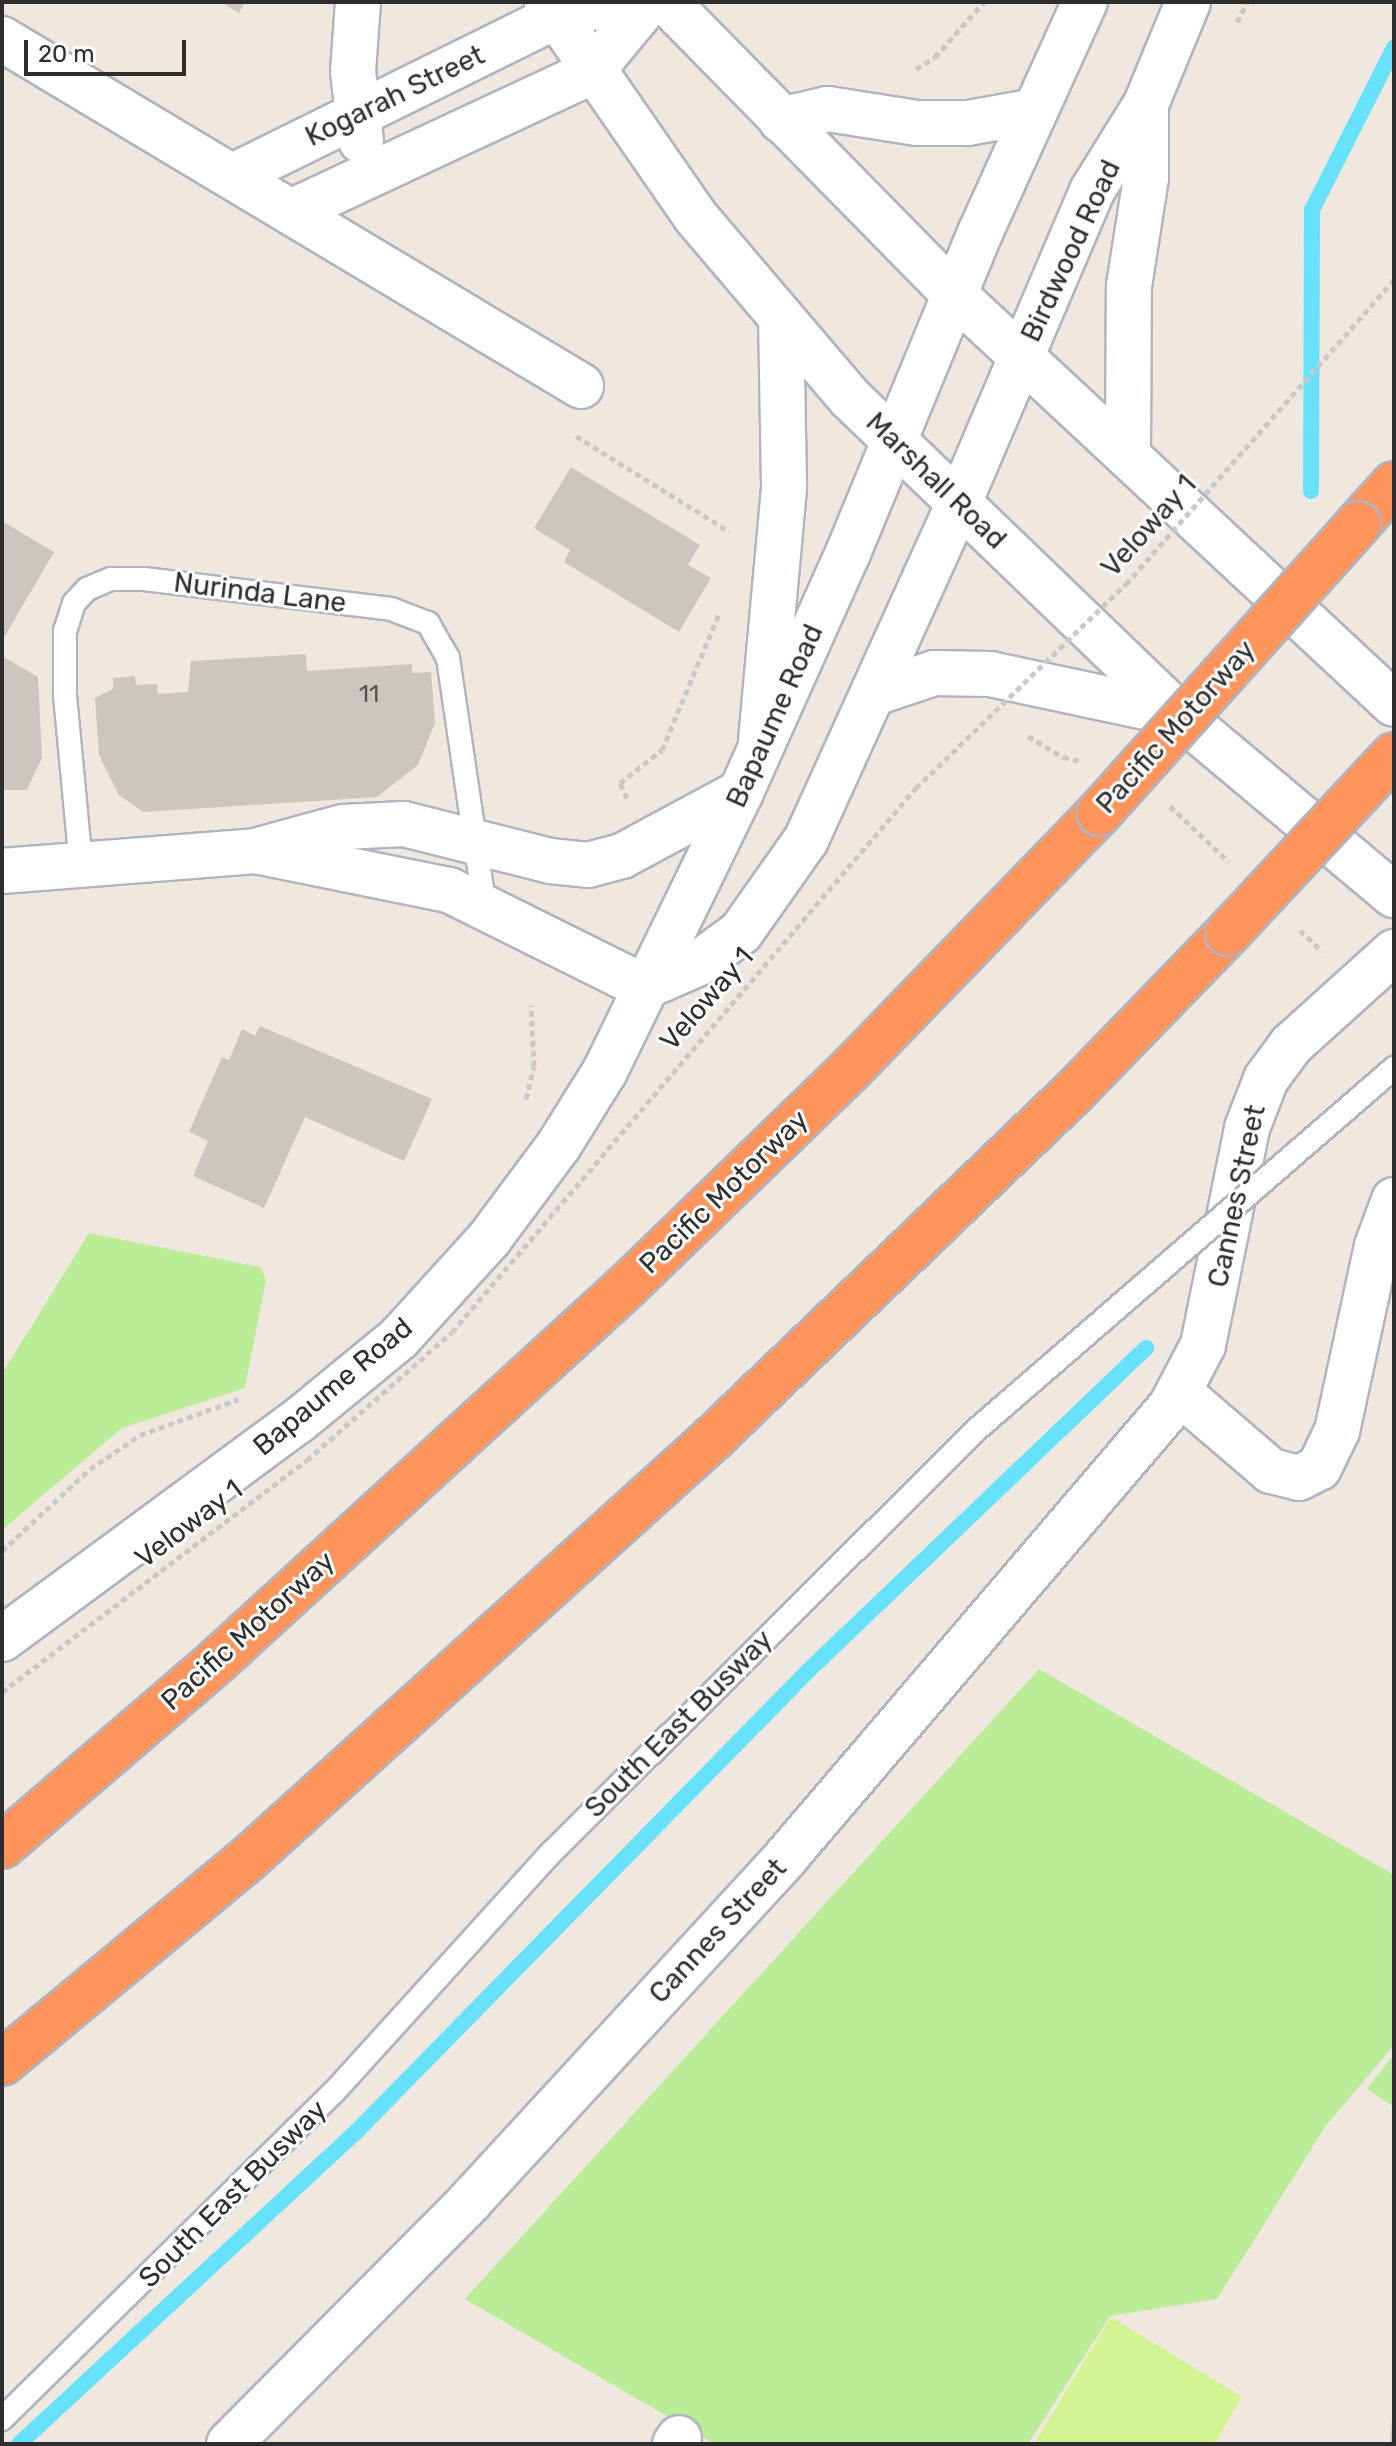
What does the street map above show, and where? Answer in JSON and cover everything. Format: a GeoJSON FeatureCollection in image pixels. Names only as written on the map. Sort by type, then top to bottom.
{"type":"FeatureCollection","features":[{"type":"Feature","properties":{"kind":"highway","name":"Pacific Motorway"},"geometry":{"type":"LineString","coordinates":[[2,1846],[218,1660],[628,1285],[851,1069],[1099,813],[1394,484]]}},
{"type":"Feature","properties":{"kind":"highway"},"geometry":{"type":"LineString","coordinates":[[2,2063],[249,1858],[702,1448],[1060,1106],[1228,933],[1394,755]]}},
{"type":"Feature","properties":{"kind":"street"},"geometry":{"type":"LineString","coordinates":[[358,2],[353,71],[366,179]]}},
{"type":"Feature","properties":{"kind":"street","name":"Kogarah Street"},"geometry":{"type":"LineString","coordinates":[[233,176],[357,115],[552,9],[616,2]]}},
{"type":"Feature","properties":{"kind":"street"},"geometry":{"type":"LineString","coordinates":[[293,211],[591,72],[649,2]]}},
{"type":"Feature","properties":{"kind":"street"},"geometry":{"type":"LineString","coordinates":[[667,2],[954,294],[1394,704]]}},
{"type":"Feature","properties":{"kind":"street"},"geometry":{"type":"LineString","coordinates":[[891,438],[1085,2]]}},
{"type":"Feature","properties":{"kind":"street","name":"Birdwood Road"},"geometry":{"type":"LineString","coordinates":[[959,503],[1092,191],[1146,104],[1188,2]]}},
{"type":"Feature","properties":{"kind":"street","name":"Marshall Road"},"geometry":{"type":"LineString","coordinates":[[552,9],[591,72],[711,237],[781,322],[891,438],[1178,714],[1394,895]]}},
{"type":"Feature","properties":{"kind":"street"},"geometry":{"type":"LineString","coordinates":[[2,39],[581,386]]}},
{"type":"Feature","properties":{"kind":"street"},"geometry":{"type":"LineString","coordinates":[[1128,454],[1129,286],[1146,178],[1146,104]]}},
{"type":"Feature","properties":{"kind":"street"},"geometry":{"type":"LineString","coordinates":[[781,120],[828,109],[917,123],[968,123],[1035,111]]}},
{"type":"Feature","properties":{"kind":"street"},"geometry":{"type":"LineString","coordinates":[[761,748],[784,486],[781,322]]}},
{"type":"Feature","properties":{"kind":"street","name":"Bapaume Road"},"geometry":{"type":"LineString","coordinates":[[2,1639],[298,1421],[399,1338],[489,1239],[559,1145],[605,1071],[741,792],[848,553],[891,438]]}},
{"type":"Feature","properties":{"kind":"street"},"geometry":{"type":"LineString","coordinates":[[255,851],[419,881],[484,903],[644,987],[716,954],[755,917],[806,840],[877,692],[959,503]]}},
{"type":"Feature","properties":{"kind":"street"},"geometry":{"type":"LineString","coordinates":[[877,692],[934,673],[990,674],[1178,714]]}},
{"type":"Feature","properties":{"kind":"street"},"geometry":{"type":"LineString","coordinates":[[2,871],[255,851],[326,830],[383,824],[419,825],[550,861],[594,864],[653,841],[741,792]]}},
{"type":"Feature","properties":{"kind":"street","name":"Cannes Street"},"geometry":{"type":"LineString","coordinates":[[229,2444],[470,2201],[786,1857],[1180,1393],[1212,1313],[1247,1128],[1266,1079],[1291,1045],[1394,952]]}},
{"type":"Feature","properties":{"kind":"street"},"geometry":{"type":"LineString","coordinates":[[1180,1393],[1254,1461],[1287,1477],[1311,1474],[1329,1456],[1337,1431],[1383,1263],[1394,1200]]}},
{"type":"Feature","properties":{"kind":"lane","name":"Nurinda Lane"},"geometry":{"type":"LineString","coordinates":[[81,865],[65,695],[65,631],[82,593],[120,578],[391,609],[428,623],[448,658],[484,903]]}},
{"type":"Feature","properties":{"kind":"lane","name":"South East Busway"},"geometry":{"type":"LineString","coordinates":[[2,2419],[334,2092],[552,1852],[966,1440],[1394,1068]]}},
{"type":"Feature","properties":{"kind":"path"},"geometry":{"type":"LineString","coordinates":[[916,69],[935,57],[984,2]]}},
{"type":"Feature","properties":{"kind":"path","name":"Veloway 1"},"geometry":{"type":"LineString","coordinates":[[2,1692],[307,1460],[452,1332],[916,788],[1126,584],[1394,280]]}},
{"type":"Feature","properties":{"kind":"path"},"geometry":{"type":"LineString","coordinates":[[632,810],[620,783],[662,750],[724,600]]}},
{"type":"Feature","properties":{"kind":"path"},"geometry":{"type":"LineString","coordinates":[[524,1105],[534,1066],[531,1005]]}},
{"type":"Feature","properties":{"kind":"path"},"geometry":{"type":"LineString","coordinates":[[2,1551],[90,1469],[140,1435],[245,1397]]}},
{"type":"Feature","properties":{"kind":"green space"},"geometry":{"type":"Polygon","coordinates":[[[89,1233],[260,1267],[266,1279],[245,1388],[122,1428],[2,1530],[2,1374],[89,1233]]]}},
{"type":"Feature","properties":{"kind":"green space"},"geometry":{"type":"Polygon","coordinates":[[[1039,1669],[1394,1875],[1394,2045],[1325,2127],[1217,2299],[1110,2316],[1028,2444],[715,2444],[465,2299],[1039,1669]]]}},
{"type":"Feature","properties":{"kind":"green space"},"geometry":{"type":"Polygon","coordinates":[[[1394,2054],[1394,2107],[1367,2089],[1394,2054]]]}},
{"type":"Feature","properties":{"kind":"green space"},"geometry":{"type":"Polygon","coordinates":[[[1111,2317],[1242,2397],[1214,2444],[1034,2444],[1111,2317]]]}},
{"type":"Feature","properties":{"kind":"building"},"geometry":{"type":"Polygon","coordinates":[[[221,2],[245,2],[239,13],[221,2]]]}},
{"type":"Feature","properties":{"kind":"building"},"geometry":{"type":"Polygon","coordinates":[[[571,467],[700,545],[688,565],[711,578],[679,632],[564,562],[570,550],[534,528],[571,467]]]}},
{"type":"Feature","properties":{"kind":"building"},"geometry":{"type":"Polygon","coordinates":[[[2,521],[54,552],[2,641],[2,521]]]}},
{"type":"Feature","properties":{"kind":"building"},"geometry":{"type":"Polygon","coordinates":[[[306,654],[307,671],[412,664],[412,673],[431,672],[435,723],[418,765],[377,797],[143,812],[119,795],[99,755],[95,698],[113,689],[113,678],[135,676],[136,685],[157,684],[158,694],[188,692],[191,661],[306,654]]]}},
{"type":"Feature","properties":{"kind":"building"},"geometry":{"type":"Polygon","coordinates":[[[2,656],[38,677],[42,758],[27,790],[2,790],[2,656]]]}},
{"type":"Feature","properties":{"kind":"building"},"geometry":{"type":"Polygon","coordinates":[[[260,1026],[432,1099],[404,1161],[305,1117],[264,1208],[193,1176],[208,1141],[189,1132],[222,1057],[229,1060],[242,1029],[255,1036],[260,1026]]]}},
{"type":"Feature","properties":{"kind":"building"},"geometry":{"type":"Polygon","coordinates":[[[1392,2417],[1394,2444],[1390,2444],[1392,2417]]]}},
{"type":"Feature","properties":{"kind":"waterway"},"geometry":{"type":"LineString","coordinates":[[1311,491],[1312,210],[1394,48]]}},
{"type":"Feature","properties":{"kind":"waterway"},"geometry":{"type":"LineString","coordinates":[[19,2444],[356,2132],[808,1671],[1146,1348]]}}]}
